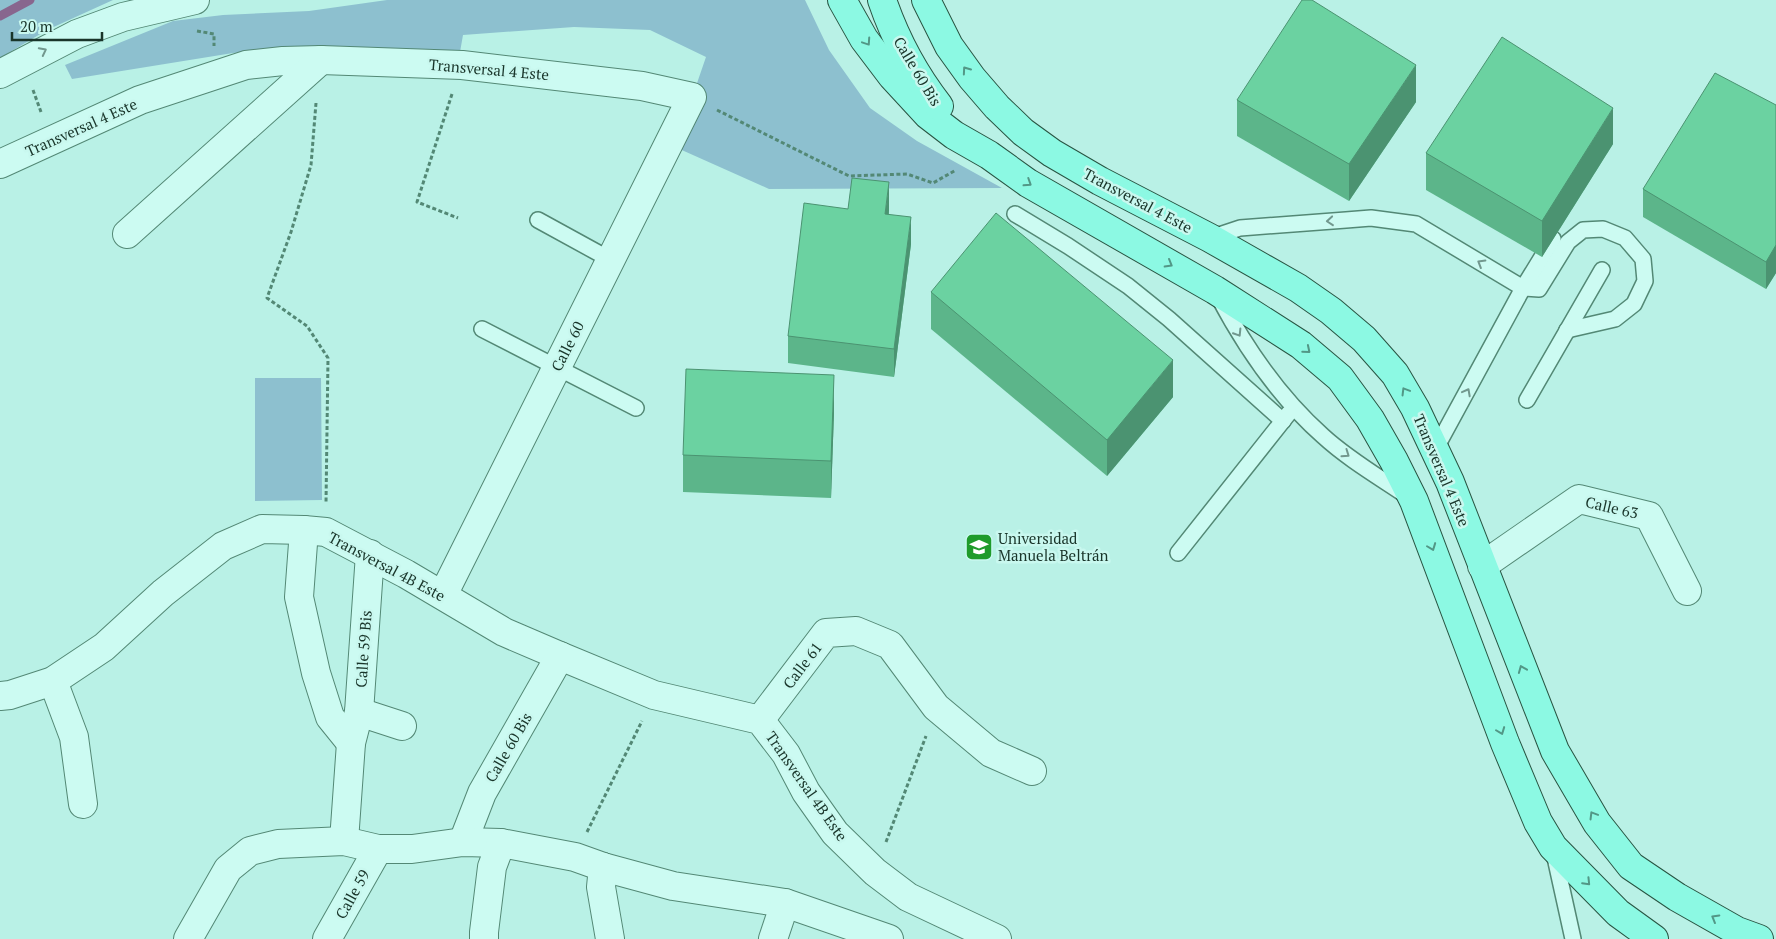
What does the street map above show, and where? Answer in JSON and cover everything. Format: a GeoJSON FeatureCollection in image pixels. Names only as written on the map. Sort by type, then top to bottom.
{"type":"FeatureCollection","features":[{"type":"Feature","properties":{"kind":"main road"},"geometry":{"type":"LineString","coordinates":[[842,0],[864,39],[892,76],[928,115],[954,135],[989,155],[1028,183],[1215,290],[1301,345],[1340,378],[1370,419],[1414,501],[1505,743],[1538,822],[1553,847],[1618,913],[1654,939]]}},
{"type":"Feature","properties":{"kind":"main road","name":"Calle 60 Bis"},"geometry":{"type":"LineString","coordinates":[[882,0],[907,59],[928,92],[948,117],[989,155]]}},
{"type":"Feature","properties":{"kind":"main road","name":"Transversal 4 Este"},"geometry":{"type":"LineString","coordinates":[[926,0],[949,46],[972,78],[1023,132],[1052,153],[1100,181],[1210,238],[1298,288],[1331,311],[1364,339],[1395,374],[1415,408],[1450,482],[1555,751],[1597,822],[1631,866],[1703,912],[1737,931],[1759,939]]}},
{"type":"Feature","properties":{"kind":"street"},"geometry":{"type":"LineString","coordinates":[[11,68],[76,34],[123,17],[195,0]]}},
{"type":"Feature","properties":{"kind":"street"},"geometry":{"type":"LineString","coordinates":[[127,234],[321,60]]}},
{"type":"Feature","properties":{"kind":"street","name":"Transversal 4 Este"},"geometry":{"type":"LineString","coordinates":[[0,164],[140,100],[246,65],[283,61],[321,60],[462,64],[642,86],[692,98]]}},
{"type":"Feature","properties":{"kind":"street","name":"Calle 60"},"geometry":{"type":"LineString","coordinates":[[443,595],[692,98]]}},
{"type":"Feature","properties":{"kind":"street","name":"Calle 63"},"geometry":{"type":"LineString","coordinates":[[1482,566],[1579,499],[1650,516],[1688,591]]}},
{"type":"Feature","properties":{"kind":"street","name":"Transversal 4B Este"},"geometry":{"type":"LineString","coordinates":[[0,696],[53,681],[104,647],[163,593],[223,546],[262,529],[315,531],[370,554],[504,632],[560,656],[654,695],[760,720],[786,754],[806,792],[835,833],[875,872],[908,897],[997,939]]}},
{"type":"Feature","properties":{"kind":"street"},"geometry":{"type":"LineString","coordinates":[[315,531],[299,597],[314,663],[330,717],[351,743],[344,841]]}},
{"type":"Feature","properties":{"kind":"street","name":"Calle 59 Bis"},"geometry":{"type":"LineString","coordinates":[[351,743],[359,712],[370,554]]}},
{"type":"Feature","properties":{"kind":"street","name":"Calle 61"},"geometry":{"type":"LineString","coordinates":[[760,720],[826,633],[856,631],[890,645],[936,707]]}},
{"type":"Feature","properties":{"kind":"street","name":"Calle 60 Bis"},"geometry":{"type":"LineString","coordinates":[[463,842],[482,793],[560,656]]}},
{"type":"Feature","properties":{"kind":"street"},"geometry":{"type":"LineString","coordinates":[[53,681],[74,737],[83,804]]}},
{"type":"Feature","properties":{"kind":"street"},"geometry":{"type":"LineString","coordinates":[[936,707],[991,753],[1032,771]]}},
{"type":"Feature","properties":{"kind":"street"},"geometry":{"type":"LineString","coordinates":[[359,712],[402,726]]}},
{"type":"Feature","properties":{"kind":"street"},"geometry":{"type":"LineString","coordinates":[[188,939],[228,869],[250,851],[278,844],[344,841],[378,849],[412,849],[463,842],[501,843],[574,857],[673,886],[785,903],[889,939]]}},
{"type":"Feature","properties":{"kind":"street"},"geometry":{"type":"LineString","coordinates":[[484,939],[492,867],[501,843]]}},
{"type":"Feature","properties":{"kind":"street","name":"Calle 59"},"geometry":{"type":"LineString","coordinates":[[327,939],[378,849]]}},
{"type":"Feature","properties":{"kind":"street"},"geometry":{"type":"LineString","coordinates":[[603,867],[601,886],[610,939]]}},
{"type":"Feature","properties":{"kind":"street"},"geometry":{"type":"LineString","coordinates":[[773,939],[785,903]]}},
{"type":"Feature","properties":{"kind":"lane"},"geometry":{"type":"LineString","coordinates":[[1015,214],[1128,286],[1169,319],[1282,421]]}},
{"type":"Feature","properties":{"kind":"lane"},"geometry":{"type":"LineString","coordinates":[[1210,238],[1240,228],[1354,219],[1371,218],[1416,224],[1523,288],[1539,289],[1568,242],[1583,230],[1603,229],[1625,238],[1644,259],[1645,281],[1634,304],[1615,319],[1567,330]]}},
{"type":"Feature","properties":{"kind":"lane"},"geometry":{"type":"LineString","coordinates":[[538,220],[611,260]]}},
{"type":"Feature","properties":{"kind":"lane"},"geometry":{"type":"LineString","coordinates":[[1435,450],[1523,288],[1562,225]]}},
{"type":"Feature","properties":{"kind":"lane"},"geometry":{"type":"LineString","coordinates":[[1527,400],[1602,270]]}},
{"type":"Feature","properties":{"kind":"lane"},"geometry":{"type":"LineString","coordinates":[[1215,290],[1238,333],[1264,371],[1308,422],[1335,446],[1414,501]]}},
{"type":"Feature","properties":{"kind":"lane"},"geometry":{"type":"LineString","coordinates":[[482,329],[636,408]]}},
{"type":"Feature","properties":{"kind":"lane"},"geometry":{"type":"LineString","coordinates":[[1178,553],[1294,406]]}},
{"type":"Feature","properties":{"kind":"lane"},"geometry":{"type":"LineString","coordinates":[[1553,847],[1574,939]]}},
{"type":"Feature","properties":{"kind":"path"},"geometry":{"type":"LineString","coordinates":[[315,531],[328,358],[307,326],[267,298],[292,232],[311,165],[321,60]]}},
{"type":"Feature","properties":{"kind":"path"},"geometry":{"type":"LineString","coordinates":[[458,218],[417,202],[462,64]]}},
{"type":"Feature","properties":{"kind":"path"},"geometry":{"type":"LineString","coordinates":[[11,68],[51,141]]}},
{"type":"Feature","properties":{"kind":"path"},"geometry":{"type":"LineString","coordinates":[[692,98],[849,176],[907,174],[932,183],[963,166]]}},
{"type":"Feature","properties":{"kind":"path"},"geometry":{"type":"LineString","coordinates":[[574,857],[654,695]]}},
{"type":"Feature","properties":{"kind":"path"},"geometry":{"type":"LineString","coordinates":[[875,872],[936,707]]}},
{"type":"Feature","properties":{"kind":"shaded area"},"geometry":{"type":"Polygon","coordinates":[[[0,0],[113,0],[47,30],[0,58],[0,0]]]}},
{"type":"Feature","properties":{"kind":"shaded area"},"geometry":{"type":"Polygon","coordinates":[[[387,0],[805,0],[829,50],[870,108],[917,141],[1002,188],[769,189],[675,147],[706,57],[650,30],[574,27],[463,35],[460,52],[302,47],[233,53],[72,79],[65,65],[173,21],[223,15],[309,11],[387,0]]]}},
{"type":"Feature","properties":{"kind":"shaded area"},"geometry":{"type":"Polygon","coordinates":[[[255,378],[321,378],[322,500],[255,501],[255,378]]]}},
{"type":"Feature","properties":{"kind":"building"},"geometry":{"type":"Polygon","coordinates":[[[1302,0],[1312,0],[1416,65],[1349,164],[1237,100],[1302,0]]]}},
{"type":"Feature","properties":{"kind":"building"},"geometry":{"type":"Polygon","coordinates":[[[1502,37],[1613,108],[1542,221],[1426,153],[1502,37]]]}},
{"type":"Feature","properties":{"kind":"building"},"geometry":{"type":"Polygon","coordinates":[[[1715,73],[1776,105],[1776,245],[1766,262],[1643,189],[1715,73]]]}},
{"type":"Feature","properties":{"kind":"building"},"geometry":{"type":"Polygon","coordinates":[[[852,178],[889,182],[885,214],[911,217],[894,349],[788,336],[804,203],[848,209],[852,178]]]}},
{"type":"Feature","properties":{"kind":"building"},"geometry":{"type":"Polygon","coordinates":[[[996,213],[1173,360],[1107,440],[931,292],[996,213]]]}},
{"type":"Feature","properties":{"kind":"building"},"geometry":{"type":"Polygon","coordinates":[[[686,369],[834,375],[831,461],[683,455],[686,369]]]}},
{"type":"Feature","properties":{"kind":"waterway"},"geometry":{"type":"LineString","coordinates":[[0,16],[30,0]]}},
{"type":"Feature","properties":{"kind":"place","name":"Universidad Manuela Beltrán"},"geometry":{"type":"Point","coordinates":[979,547]}}]}
